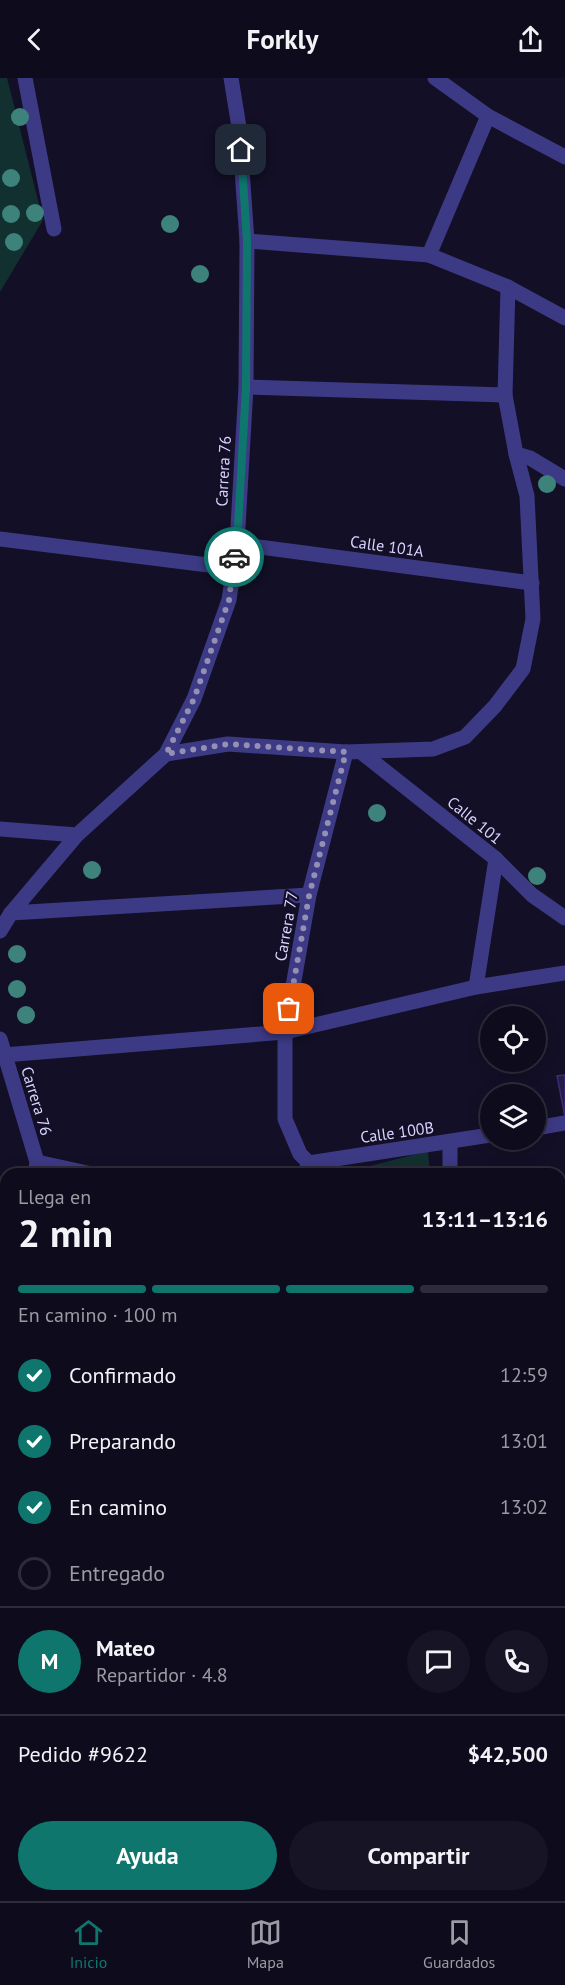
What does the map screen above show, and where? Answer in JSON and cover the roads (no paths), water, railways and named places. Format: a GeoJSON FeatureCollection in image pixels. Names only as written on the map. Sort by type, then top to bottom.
{"type":"FeatureCollection","features":[{"type":"Feature","properties":{"kind":"street"},"geometry":{"type":"LineString","coordinates":[[25,78],[54,229]]}},
{"type":"Feature","properties":{"kind":"street","name":"Carrera 76"},"geometry":{"type":"LineString","coordinates":[[0,931],[11,913],[77,835],[166,754],[194,699],[229,600],[237,544],[246,387],[247,241],[239,127],[231,78]]}},
{"type":"Feature","properties":{"kind":"street"},"geometry":{"type":"LineString","coordinates":[[435,78],[488,116],[565,157]]}},
{"type":"Feature","properties":{"kind":"street"},"geometry":{"type":"LineString","coordinates":[[429,255],[488,116]]}},
{"type":"Feature","properties":{"kind":"street"},"geometry":{"type":"LineString","coordinates":[[247,241],[429,255],[508,287],[565,318]]}},
{"type":"Feature","properties":{"kind":"street"},"geometry":{"type":"LineString","coordinates":[[166,754],[228,744],[354,752],[434,749],[465,737],[495,706],[523,669],[533,619],[532,583],[527,496],[516,454],[505,395],[508,287]]}},
{"type":"Feature","properties":{"kind":"street"},"geometry":{"type":"LineString","coordinates":[[246,387],[505,395]]}},
{"type":"Feature","properties":{"kind":"street"},"geometry":{"type":"LineString","coordinates":[[516,454],[530,458],[565,479]]}},
{"type":"Feature","properties":{"kind":"street"},"geometry":{"type":"LineString","coordinates":[[0,538],[232,568]]}},
{"type":"Feature","properties":{"kind":"street","name":"Calle 101A"},"geometry":{"type":"LineString","coordinates":[[237,544],[532,583]]}},
{"type":"Feature","properties":{"kind":"street","name":"Calle 101"},"geometry":{"type":"LineString","coordinates":[[354,752],[496,859],[532,895],[565,918]]}},
{"type":"Feature","properties":{"kind":"street","name":"Carrera 77"},"geometry":{"type":"LineString","coordinates":[[307,1168],[285,1119],[285,1032],[309,896],[354,752]]}},
{"type":"Feature","properties":{"kind":"street"},"geometry":{"type":"LineString","coordinates":[[0,829],[77,835]]}},
{"type":"Feature","properties":{"kind":"street"},"geometry":{"type":"LineString","coordinates":[[476,987],[496,859]]}},
{"type":"Feature","properties":{"kind":"street"},"geometry":{"type":"LineString","coordinates":[[11,913],[309,896]]}},
{"type":"Feature","properties":{"kind":"street"},"geometry":{"type":"LineString","coordinates":[[4,1055],[285,1032],[476,987],[565,973]]}},
{"type":"Feature","properties":{"kind":"street","name":"Carrera 76"},"geometry":{"type":"LineString","coordinates":[[0,1039],[36,1168]]}},
{"type":"Feature","properties":{"kind":"street"},"geometry":{"type":"LineString","coordinates":[[546,1126],[565,1123]]}},
{"type":"Feature","properties":{"kind":"street","name":"Calle 100B"},"geometry":{"type":"LineString","coordinates":[[307,1168],[480,1137]]}},
{"type":"Feature","properties":{"kind":"street"},"geometry":{"type":"LineString","coordinates":[[450,1142],[450,1168]]}}]}
